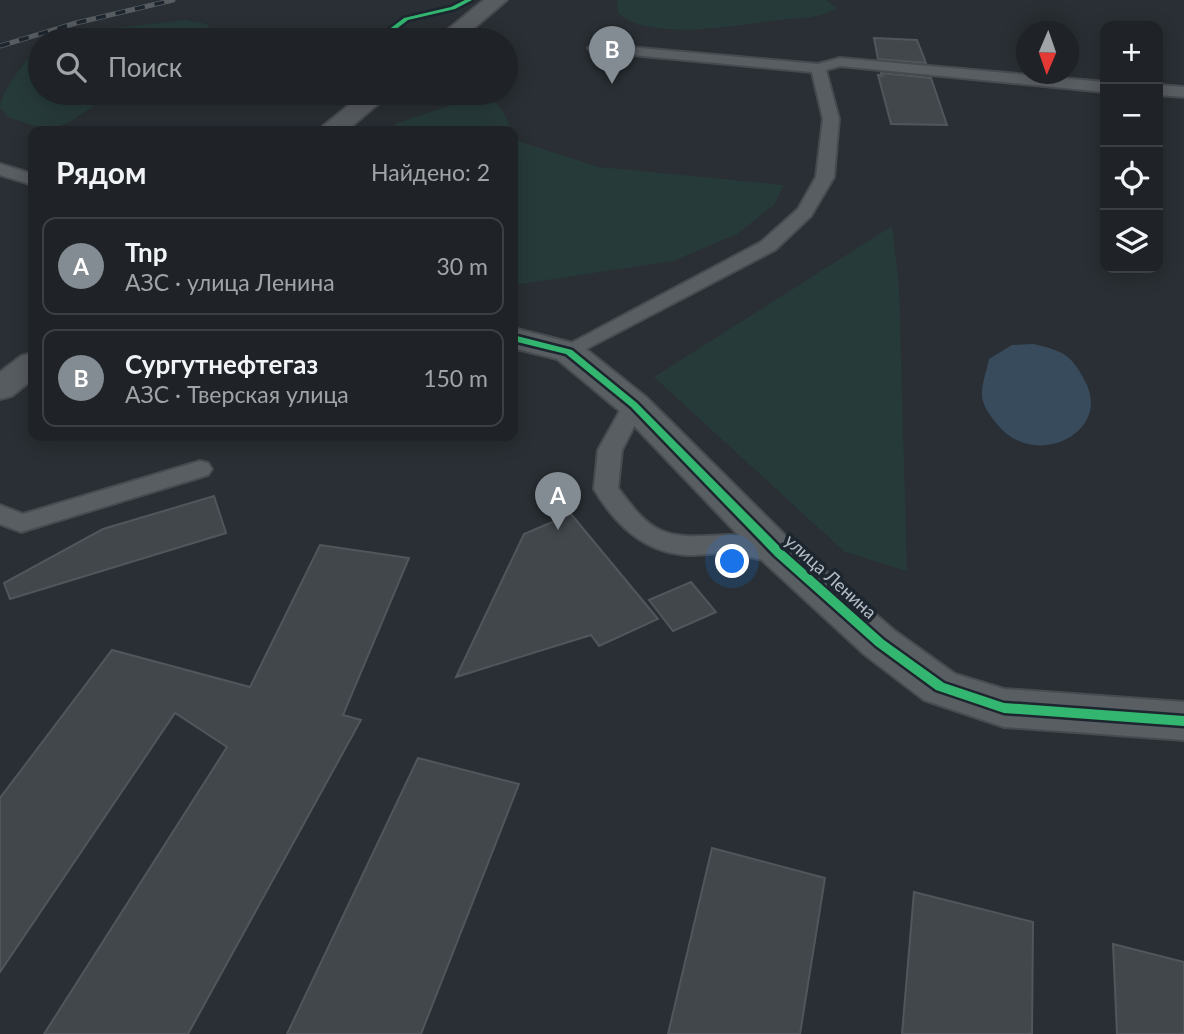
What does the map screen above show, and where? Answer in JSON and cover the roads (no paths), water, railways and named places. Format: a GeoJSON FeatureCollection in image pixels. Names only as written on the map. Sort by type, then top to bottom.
{"type":"FeatureCollection","features":[{"type":"Feature","properties":{"kind":"main road"},"geometry":{"type":"LineString","coordinates":[[461,28],[497,0]]}},
{"type":"Feature","properties":{"kind":"main road"},"geometry":{"type":"LineString","coordinates":[[336,126],[364,105]]}},
{"type":"Feature","properties":{"kind":"main road"},"geometry":{"type":"LineString","coordinates":[[0,388],[28,367]]}},
{"type":"Feature","properties":{"kind":"street","name":"улица Ленина"},"geometry":{"type":"LineString","coordinates":[[518,339],[569,352],[634,405],[779,553],[880,643],[940,687],[1004,708],[1184,721]]}},
{"type":"Feature","properties":{"kind":"lane"},"geometry":{"type":"LineString","coordinates":[[595,48],[818,68],[840,62],[1100,87]]}},
{"type":"Feature","properties":{"kind":"lane"},"geometry":{"type":"LineString","coordinates":[[569,352],[768,246],[805,212],[825,177],[831,119],[818,68]]}},
{"type":"Feature","properties":{"kind":"lane"},"geometry":{"type":"LineString","coordinates":[[1163,90],[1184,92]]}},
{"type":"Feature","properties":{"kind":"lane"},"geometry":{"type":"LineString","coordinates":[[0,169],[28,178]]}},
{"type":"Feature","properties":{"kind":"lane"},"geometry":{"type":"LineString","coordinates":[[634,405],[610,450],[606,489],[624,513],[649,536],[685,546],[732,544],[779,553]]}},
{"type":"Feature","properties":{"kind":"lane"},"geometry":{"type":"LineString","coordinates":[[0,514],[22,523],[200,469]]}},
{"type":"Feature","properties":{"kind":"water"},"geometry":{"type":"Polygon","coordinates":[[[1034,344],[1060,352],[1071,360],[1086,383],[1091,401],[1088,417],[1079,430],[1065,440],[1048,445],[1030,444],[1012,438],[989,414],[982,396],[989,359],[1012,345],[1034,344]]]}},
{"type":"Feature","properties":{"kind":"railway"},"geometry":{"type":"LineString","coordinates":[[59,28],[173,0]]}},
{"type":"Feature","properties":{"kind":"railway"},"geometry":{"type":"LineString","coordinates":[[0,46],[28,38]]}},
{"type":"Feature","properties":{"kind":"place","name":"Сургутнефтегаз"},"geometry":{"type":"Point","coordinates":[612,84]}},
{"type":"Feature","properties":{"kind":"place","name":"Tnp"},"geometry":{"type":"Point","coordinates":[558,530]}}]}
